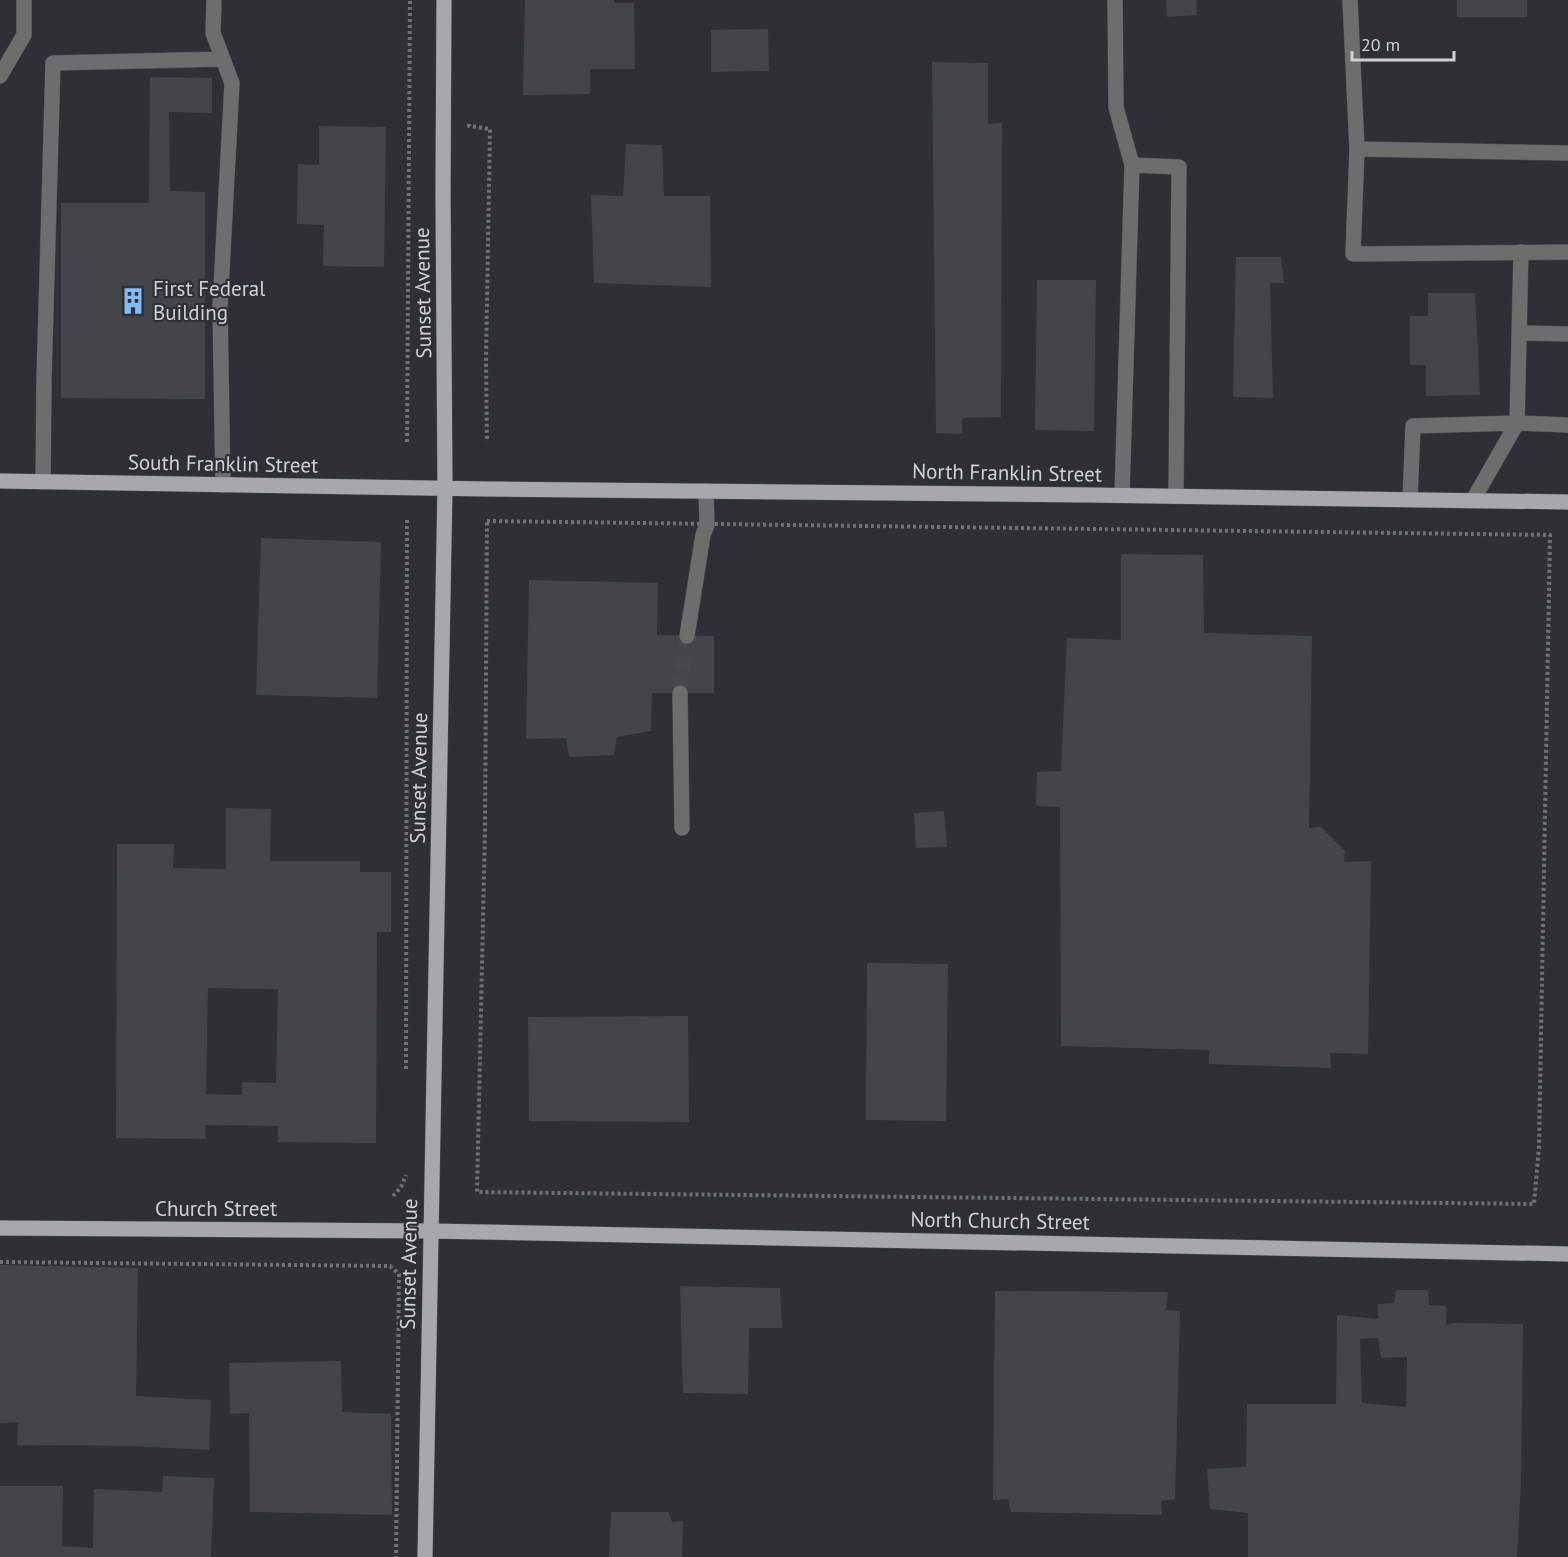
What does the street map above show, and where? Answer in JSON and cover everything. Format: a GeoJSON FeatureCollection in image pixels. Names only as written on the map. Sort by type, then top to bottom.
{"type":"FeatureCollection","features":[{"type":"Feature","properties":{"kind":"main road","name":"Sunset Avenue"},"geometry":{"type":"LineString","coordinates":[[425,1557],[445,488],[442,194],[444,0]]}},
{"type":"Feature","properties":{"kind":"main road","name":"South Franklin Street"},"geometry":{"type":"LineString","coordinates":[[0,481],[445,488]]}},
{"type":"Feature","properties":{"kind":"main road","name":"North Franklin Street"},"geometry":{"type":"LineString","coordinates":[[445,488],[1568,502]]}},
{"type":"Feature","properties":{"kind":"main road","name":"Church Street"},"geometry":{"type":"LineString","coordinates":[[0,1228],[431,1231]]}},
{"type":"Feature","properties":{"kind":"main road","name":"North Church Street"},"geometry":{"type":"LineString","coordinates":[[431,1231],[1568,1254]]}},
{"type":"Feature","properties":{"kind":"lane"},"geometry":{"type":"LineString","coordinates":[[2,70],[24,35],[24,0]]}},
{"type":"Feature","properties":{"kind":"lane"},"geometry":{"type":"LineString","coordinates":[[214,0],[213,33],[232,82],[220,307],[223,485]]}},
{"type":"Feature","properties":{"kind":"lane"},"geometry":{"type":"LineString","coordinates":[[1115,0],[1116,107],[1132,165],[1122,495]]}},
{"type":"Feature","properties":{"kind":"lane"},"geometry":{"type":"LineString","coordinates":[[1350,0],[1357,149],[1353,254],[1568,252]]}},
{"type":"Feature","properties":{"kind":"lane"},"geometry":{"type":"LineString","coordinates":[[44,482],[44,380],[53,63],[223,59]]}},
{"type":"Feature","properties":{"kind":"lane"},"geometry":{"type":"LineString","coordinates":[[1357,149],[1568,153]]}},
{"type":"Feature","properties":{"kind":"lane"},"geometry":{"type":"LineString","coordinates":[[1132,165],[1179,167],[1176,496]]}},
{"type":"Feature","properties":{"kind":"lane"},"geometry":{"type":"LineString","coordinates":[[1473,500],[1517,423],[1521,252]]}},
{"type":"Feature","properties":{"kind":"lane"},"geometry":{"type":"LineString","coordinates":[[1519,333],[1568,334]]}},
{"type":"Feature","properties":{"kind":"lane"},"geometry":{"type":"LineString","coordinates":[[1410,499],[1413,426],[1517,423],[1568,425]]}},
{"type":"Feature","properties":{"kind":"lane"},"geometry":{"type":"LineString","coordinates":[[687,636],[707,525],[706,491]]}},
{"type":"Feature","properties":{"kind":"lane"},"geometry":{"type":"LineString","coordinates":[[680,693],[682,828]]}},
{"type":"Feature","properties":{"kind":"path"},"geometry":{"type":"LineString","coordinates":[[406,442],[410,0]]}},
{"type":"Feature","properties":{"kind":"path"},"geometry":{"type":"LineString","coordinates":[[470,114],[469,126],[490,129],[487,442]]}},
{"type":"Feature","properties":{"kind":"path"},"geometry":{"type":"LineString","coordinates":[[406,1078],[407,518]]}},
{"type":"Feature","properties":{"kind":"path"},"geometry":{"type":"LineString","coordinates":[[487,521],[707,525],[1550,535],[1539,1147],[1534,1204],[477,1192],[485,829],[487,521]]}},
{"type":"Feature","properties":{"kind":"path"},"geometry":{"type":"LineString","coordinates":[[393,1196],[401,1187],[406,1173]]}},
{"type":"Feature","properties":{"kind":"path"},"geometry":{"type":"LineString","coordinates":[[0,1262],[390,1266],[399,1274],[396,1557]]}},
{"type":"Feature","properties":{"kind":"building"},"geometry":{"type":"Polygon","coordinates":[[[525,0],[614,0],[614,3],[634,3],[635,69],[590,69],[590,94],[523,95],[525,0]]]}},
{"type":"Feature","properties":{"kind":"building"},"geometry":{"type":"Polygon","coordinates":[[[1166,0],[1196,0],[1197,15],[1167,17],[1166,0]]]}},
{"type":"Feature","properties":{"kind":"building"},"geometry":{"type":"Polygon","coordinates":[[[1457,0],[1527,0],[1527,17],[1457,17],[1457,0]]]}},
{"type":"Feature","properties":{"kind":"building"},"geometry":{"type":"Polygon","coordinates":[[[768,29],[769,71],[711,72],[711,30],[768,29]]]}},
{"type":"Feature","properties":{"kind":"building"},"geometry":{"type":"Polygon","coordinates":[[[932,62],[988,63],[988,124],[1002,123],[1001,417],[962,418],[962,434],[936,433],[932,62]]]}},
{"type":"Feature","properties":{"kind":"building","name":"First Federal Building"},"geometry":{"type":"Polygon","coordinates":[[[150,77],[212,78],[212,113],[169,112],[170,191],[205,192],[205,399],[61,398],[61,203],[149,203],[150,77]]]}},
{"type":"Feature","properties":{"kind":"building"},"geometry":{"type":"Polygon","coordinates":[[[319,126],[386,127],[384,267],[323,266],[324,225],[297,224],[298,164],[319,165],[319,126]]]}},
{"type":"Feature","properties":{"kind":"building"},"geometry":{"type":"Polygon","coordinates":[[[626,144],[662,145],[664,196],[710,196],[711,287],[594,283],[591,195],[623,196],[626,144]]]}},
{"type":"Feature","properties":{"kind":"building"},"geometry":{"type":"Polygon","coordinates":[[[1236,257],[1281,257],[1284,283],[1270,283],[1273,398],[1233,397],[1236,257]]]}},
{"type":"Feature","properties":{"kind":"building"},"geometry":{"type":"Polygon","coordinates":[[[1037,280],[1096,280],[1094,431],[1035,430],[1037,280]]]}},
{"type":"Feature","properties":{"kind":"building"},"geometry":{"type":"Polygon","coordinates":[[[1428,293],[1475,293],[1480,395],[1426,396],[1426,365],[1410,365],[1410,316],[1428,316],[1428,293]]]}},
{"type":"Feature","properties":{"kind":"building"},"geometry":{"type":"Polygon","coordinates":[[[261,538],[381,542],[377,698],[256,695],[261,538]]]}},
{"type":"Feature","properties":{"kind":"building"},"geometry":{"type":"Polygon","coordinates":[[[1121,554],[1203,555],[1204,633],[1312,636],[1309,828],[1321,827],[1345,851],[1344,862],[1371,861],[1368,1054],[1330,1053],[1331,1068],[1209,1064],[1209,1050],[1061,1046],[1060,807],[1036,806],[1037,772],[1061,771],[1067,638],[1121,640],[1121,554]]]}},
{"type":"Feature","properties":{"kind":"building"},"geometry":{"type":"Polygon","coordinates":[[[529,580],[658,583],[657,635],[714,636],[714,693],[652,693],[651,731],[617,737],[614,755],[569,757],[566,738],[526,739],[529,580]]]}},
{"type":"Feature","properties":{"kind":"building"},"geometry":{"type":"Polygon","coordinates":[[[226,808],[271,809],[270,861],[360,861],[360,872],[391,872],[391,932],[377,932],[376,1143],[278,1142],[278,1126],[205,1125],[206,1139],[116,1138],[117,844],[174,844],[173,868],[226,869],[226,808]],[[208,988],[206,1094],[242,1095],[242,1082],[276,1083],[278,989],[208,988]]]}},
{"type":"Feature","properties":{"kind":"building"},"geometry":{"type":"Polygon","coordinates":[[[944,811],[947,847],[916,848],[914,813],[944,811]]]}},
{"type":"Feature","properties":{"kind":"building"},"geometry":{"type":"Polygon","coordinates":[[[867,963],[948,964],[946,1121],[866,1120],[867,963]]]}},
{"type":"Feature","properties":{"kind":"building"},"geometry":{"type":"Polygon","coordinates":[[[688,1016],[689,1122],[529,1121],[528,1017],[688,1016]]]}},
{"type":"Feature","properties":{"kind":"building"},"geometry":{"type":"Polygon","coordinates":[[[0,1265],[138,1268],[136,1396],[211,1400],[209,1450],[133,1446],[17,1445],[18,1422],[0,1423],[0,1265]]]}},
{"type":"Feature","properties":{"kind":"building"},"geometry":{"type":"Polygon","coordinates":[[[680,1286],[780,1288],[782,1328],[749,1328],[748,1394],[683,1393],[680,1286]]]}},
{"type":"Feature","properties":{"kind":"building"},"geometry":{"type":"Polygon","coordinates":[[[1396,1290],[1428,1290],[1429,1305],[1446,1306],[1446,1325],[1455,1323],[1523,1324],[1521,1482],[1517,1557],[1248,1557],[1248,1513],[1210,1509],[1207,1469],[1246,1467],[1247,1404],[1336,1404],[1337,1315],[1378,1319],[1378,1304],[1394,1303],[1396,1290]],[[1378,1338],[1360,1339],[1362,1403],[1406,1407],[1407,1357],[1381,1358],[1378,1338]]]}},
{"type":"Feature","properties":{"kind":"building"},"geometry":{"type":"Polygon","coordinates":[[[995,1291],[1168,1292],[1166,1310],[1180,1311],[1175,1499],[1161,1501],[1162,1515],[1011,1512],[1008,1499],[993,1500],[995,1291]]]}},
{"type":"Feature","properties":{"kind":"building"},"geometry":{"type":"Polygon","coordinates":[[[341,1361],[342,1412],[391,1414],[392,1515],[250,1512],[249,1413],[230,1414],[229,1363],[341,1361]]]}},
{"type":"Feature","properties":{"kind":"building"},"geometry":{"type":"Polygon","coordinates":[[[163,1476],[214,1478],[211,1557],[0,1557],[0,1486],[63,1486],[62,1546],[93,1548],[94,1489],[162,1492],[163,1476]]]}},
{"type":"Feature","properties":{"kind":"building"},"geometry":{"type":"Polygon","coordinates":[[[611,1512],[668,1512],[672,1522],[683,1521],[682,1557],[609,1557],[611,1512]]]}},
{"type":"Feature","properties":{"kind":"tunnel"},"geometry":{"type":"LineString","coordinates":[[680,693],[687,636]]}},
{"type":"Feature","properties":{"kind":"place","name":"First Federal Building"},"geometry":{"type":"Point","coordinates":[133,301]}}]}
